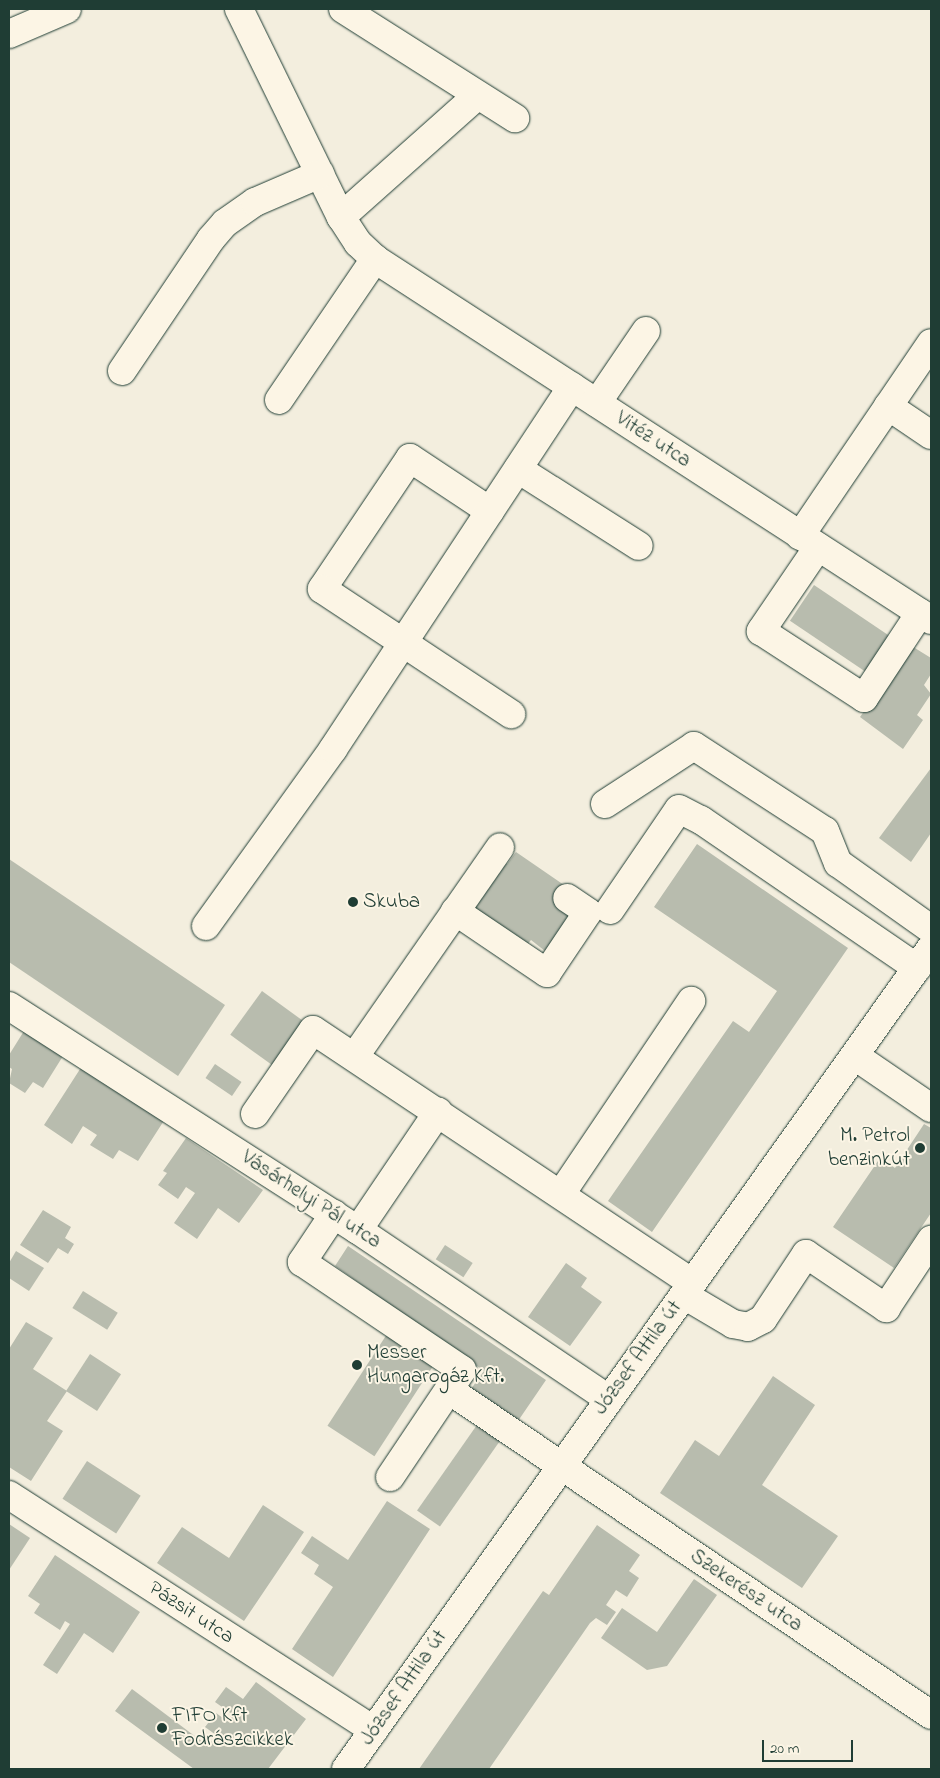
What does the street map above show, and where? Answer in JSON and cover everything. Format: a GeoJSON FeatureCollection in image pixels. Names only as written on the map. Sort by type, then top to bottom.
{"type":"FeatureCollection","features":[{"type":"Feature","properties":{"kind":"street"},"geometry":{"type":"LineString","coordinates":[[9,34],[66,9]]}},
{"type":"Feature","properties":{"kind":"street","name":"Vitéz utca"},"geometry":{"type":"LineString","coordinates":[[239,9],[337,209],[358,243],[375,260],[926,617]]}},
{"type":"Feature","properties":{"kind":"street"},"geometry":{"type":"LineString","coordinates":[[343,9],[515,118]]}},
{"type":"Feature","properties":{"kind":"street"},"geometry":{"type":"LineString","coordinates":[[337,209],[478,94]]}},
{"type":"Feature","properties":{"kind":"street"},"geometry":{"type":"LineString","coordinates":[[122,371],[211,239],[225,223],[255,202],[320,174]]}},
{"type":"Feature","properties":{"kind":"street"},"geometry":{"type":"LineString","coordinates":[[279,400],[375,260]]}},
{"type":"Feature","properties":{"kind":"street"},"geometry":{"type":"LineString","coordinates":[[597,403],[646,330]]}},
{"type":"Feature","properties":{"kind":"street"},"geometry":{"type":"LineString","coordinates":[[926,617],[864,698],[761,631],[809,541],[888,406],[931,343]]}},
{"type":"Feature","properties":{"kind":"street"},"geometry":{"type":"LineString","coordinates":[[206,926],[333,749],[572,387]]}},
{"type":"Feature","properties":{"kind":"street"},"geometry":{"type":"LineString","coordinates":[[888,406],[931,435]]}},
{"type":"Feature","properties":{"kind":"street"},"geometry":{"type":"LineString","coordinates":[[490,511],[410,458],[322,589],[511,714]]}},
{"type":"Feature","properties":{"kind":"street"},"geometry":{"type":"LineString","coordinates":[[518,468],[639,546]]}},
{"type":"Feature","properties":{"kind":"street"},"geometry":{"type":"LineString","coordinates":[[605,804],[694,746],[825,831],[838,863],[931,929]]}},
{"type":"Feature","properties":{"kind":"street"},"geometry":{"type":"LineString","coordinates":[[610,910],[679,809],[701,820],[924,958]]}},
{"type":"Feature","properties":{"kind":"street"},"geometry":{"type":"LineString","coordinates":[[355,1056],[500,847]]}},
{"type":"Feature","properties":{"kind":"street"},"geometry":{"type":"LineString","coordinates":[[455,911],[547,973],[588,912],[567,898]]}},
{"type":"Feature","properties":{"kind":"street","name":"József Attila út"},"geometry":{"type":"LineString","coordinates":[[346,1769],[924,958]]}},
{"type":"Feature","properties":{"kind":"street"},"geometry":{"type":"LineString","coordinates":[[561,1194],[691,1002]]}},
{"type":"Feature","properties":{"kind":"street","name":"Vásárhelyi Pál utca"},"geometry":{"type":"LineString","coordinates":[[9,1006],[334,1214],[609,1399]]}},
{"type":"Feature","properties":{"kind":"street"},"geometry":{"type":"LineString","coordinates":[[254,1114],[314,1030],[561,1194],[734,1324],[748,1327],[763,1319],[806,1254],[886,1308],[931,1240]]}},
{"type":"Feature","properties":{"kind":"street"},"geometry":{"type":"LineString","coordinates":[[855,1056],[931,1108]]}},
{"type":"Feature","properties":{"kind":"street"},"geometry":{"type":"LineString","coordinates":[[358,1230],[438,1112]]}},
{"type":"Feature","properties":{"kind":"street"},"geometry":{"type":"LineString","coordinates":[[334,1214],[302,1262],[462,1370],[390,1477]]}},
{"type":"Feature","properties":{"kind":"street","name":"Szekerész utca"},"geometry":{"type":"LineString","coordinates":[[448,1390],[931,1715]]}},
{"type":"Feature","properties":{"kind":"street","name":"Pázsit utca"},"geometry":{"type":"LineString","coordinates":[[9,1495],[374,1730]]}},
{"type":"Feature","properties":{"kind":"building"},"geometry":{"type":"Polygon","coordinates":[[[814,585],[894,639],[870,675],[790,621],[814,585]]]}},
{"type":"Feature","properties":{"kind":"building"},"geometry":{"type":"Polygon","coordinates":[[[910,645],[931,658],[931,674],[924,685],[931,694],[917,715],[923,720],[903,749],[860,717],[910,645]]]}},
{"type":"Feature","properties":{"kind":"building"},"geometry":{"type":"Polygon","coordinates":[[[931,768],[931,833],[911,862],[879,838],[931,768]]]}},
{"type":"Feature","properties":{"kind":"building"},"geometry":{"type":"Polygon","coordinates":[[[697,844],[848,948],[652,1232],[608,1201],[733,1021],[749,1032],[777,991],[654,907],[697,844]]]}},
{"type":"Feature","properties":{"kind":"building"},"geometry":{"type":"Polygon","coordinates":[[[516,852],[564,885],[553,901],[571,913],[545,951],[531,940],[527,945],[471,906],[503,861],[507,864],[516,852]]]}},
{"type":"Feature","properties":{"kind":"building"},"geometry":{"type":"Polygon","coordinates":[[[9,859],[225,1005],[178,1076],[9,962],[9,859]]]}},
{"type":"Feature","properties":{"kind":"building"},"geometry":{"type":"Polygon","coordinates":[[[262,991],[307,1024],[276,1068],[230,1035],[262,991]]]}},
{"type":"Feature","properties":{"kind":"building"},"geometry":{"type":"Polygon","coordinates":[[[24,1031],[63,1056],[43,1088],[33,1082],[25,1093],[9,1083],[12,1069],[9,1067],[9,1055],[24,1031]]]}},
{"type":"Feature","properties":{"kind":"building"},"geometry":{"type":"Polygon","coordinates":[[[215,1064],[242,1082],[232,1096],[205,1078],[215,1064]]]}},
{"type":"Feature","properties":{"kind":"building"},"geometry":{"type":"Polygon","coordinates":[[[82,1066],[165,1119],[138,1161],[119,1150],[113,1159],[90,1145],[97,1135],[83,1126],[72,1144],[44,1125],[82,1066]]]}},
{"type":"Feature","properties":{"kind":"building"},"geometry":{"type":"Polygon","coordinates":[[[924,1124],[931,1128],[931,1213],[894,1268],[833,1227],[880,1158],[895,1168],[924,1124]]]}},
{"type":"Feature","properties":{"kind":"building"},"geometry":{"type":"Polygon","coordinates":[[[186,1138],[263,1190],[239,1223],[218,1208],[197,1239],[174,1223],[195,1193],[186,1187],[178,1199],[158,1185],[167,1173],[163,1171],[186,1138]]]}},
{"type":"Feature","properties":{"kind":"building"},"geometry":{"type":"Polygon","coordinates":[[[43,1210],[71,1227],[65,1238],[74,1244],[68,1254],[58,1248],[48,1263],[20,1245],[43,1210]]]}},
{"type":"Feature","properties":{"kind":"building"},"geometry":{"type":"Polygon","coordinates":[[[445,1245],[473,1263],[463,1277],[436,1259],[445,1245]]]}},
{"type":"Feature","properties":{"kind":"building"},"geometry":{"type":"Polygon","coordinates":[[[348,1246],[546,1380],[518,1421],[471,1389],[484,1371],[335,1266],[348,1246]]]}},
{"type":"Feature","properties":{"kind":"building"},"geometry":{"type":"Polygon","coordinates":[[[16,1251],[44,1268],[29,1291],[9,1278],[9,1263],[16,1251]]]}},
{"type":"Feature","properties":{"kind":"building"},"geometry":{"type":"Polygon","coordinates":[[[566,1263],[587,1278],[581,1287],[602,1302],[570,1346],[528,1317],[566,1263]]]}},
{"type":"Feature","properties":{"kind":"building"},"geometry":{"type":"Polygon","coordinates":[[[83,1291],[118,1313],[107,1330],[72,1308],[83,1291]]]}},
{"type":"Feature","properties":{"kind":"building"},"geometry":{"type":"Polygon","coordinates":[[[26,1322],[53,1338],[33,1369],[67,1391],[47,1421],[63,1431],[31,1481],[9,1467],[9,1349],[26,1322]]]}},
{"type":"Feature","properties":{"kind":"building"},"geometry":{"type":"Polygon","coordinates":[[[389,1331],[436,1361],[374,1456],[327,1426],[389,1331]]]}},
{"type":"Feature","properties":{"kind":"building"},"geometry":{"type":"Polygon","coordinates":[[[90,1354],[121,1374],[97,1411],[66,1391],[90,1354]]]}},
{"type":"Feature","properties":{"kind":"building"},"geometry":{"type":"Polygon","coordinates":[[[773,1376],[815,1405],[762,1485],[838,1536],[802,1588],[660,1493],[695,1440],[719,1456],[773,1376]]]}},
{"type":"Feature","properties":{"kind":"building"},"geometry":{"type":"Polygon","coordinates":[[[479,1422],[502,1438],[440,1527],[417,1510],[479,1422]]]}},
{"type":"Feature","properties":{"kind":"building"},"geometry":{"type":"Polygon","coordinates":[[[87,1461],[141,1496],[116,1534],[62,1499],[87,1461]]]}},
{"type":"Feature","properties":{"kind":"building"},"geometry":{"type":"Polygon","coordinates":[[[387,1501],[430,1529],[333,1677],[292,1649],[333,1587],[314,1574],[319,1565],[301,1553],[312,1536],[348,1560],[387,1501]]]}},
{"type":"Feature","properties":{"kind":"building"},"geometry":{"type":"Polygon","coordinates":[[[263,1505],[304,1532],[244,1621],[157,1563],[182,1527],[229,1558],[263,1505]]]}},
{"type":"Feature","properties":{"kind":"building"},"geometry":{"type":"Polygon","coordinates":[[[9,1524],[30,1538],[9,1570],[9,1524]]]}},
{"type":"Feature","properties":{"kind":"building"},"geometry":{"type":"Polygon","coordinates":[[[597,1525],[640,1555],[629,1571],[639,1578],[627,1597],[616,1590],[606,1605],[616,1612],[607,1625],[596,1618],[590,1623],[489,1769],[419,1769],[543,1591],[549,1595],[597,1525]]]}},
{"type":"Feature","properties":{"kind":"building"},"geometry":{"type":"Polygon","coordinates":[[[55,1555],[140,1612],[113,1653],[84,1633],[57,1674],[43,1665],[70,1624],[65,1621],[60,1630],[34,1613],[40,1604],[28,1596],[55,1555]]]}},
{"type":"Feature","properties":{"kind":"building"},"geometry":{"type":"Polygon","coordinates":[[[694,1579],[717,1595],[667,1666],[647,1670],[601,1638],[622,1608],[657,1632],[694,1579]]]}},
{"type":"Feature","properties":{"kind":"building"},"geometry":{"type":"Polygon","coordinates":[[[256,1682],[306,1719],[268,1769],[194,1769],[115,1711],[132,1689],[208,1746],[216,1735],[205,1727],[216,1713],[227,1721],[232,1714],[215,1702],[226,1687],[243,1699],[256,1682]]]}},
{"type":"Feature","properties":{"kind":"place","name":"Skuba"},"geometry":{"type":"Point","coordinates":[353,902]}},
{"type":"Feature","properties":{"kind":"place","name":"M. Petrol benzinkút"},"geometry":{"type":"Point","coordinates":[920,1148]}},
{"type":"Feature","properties":{"kind":"place","name":"Messer Hungarogáz Kft."},"geometry":{"type":"Point","coordinates":[357,1365]}},
{"type":"Feature","properties":{"kind":"place","name":"FIFO Kft Fodrászcikkek"},"geometry":{"type":"Point","coordinates":[162,1728]}}]}
